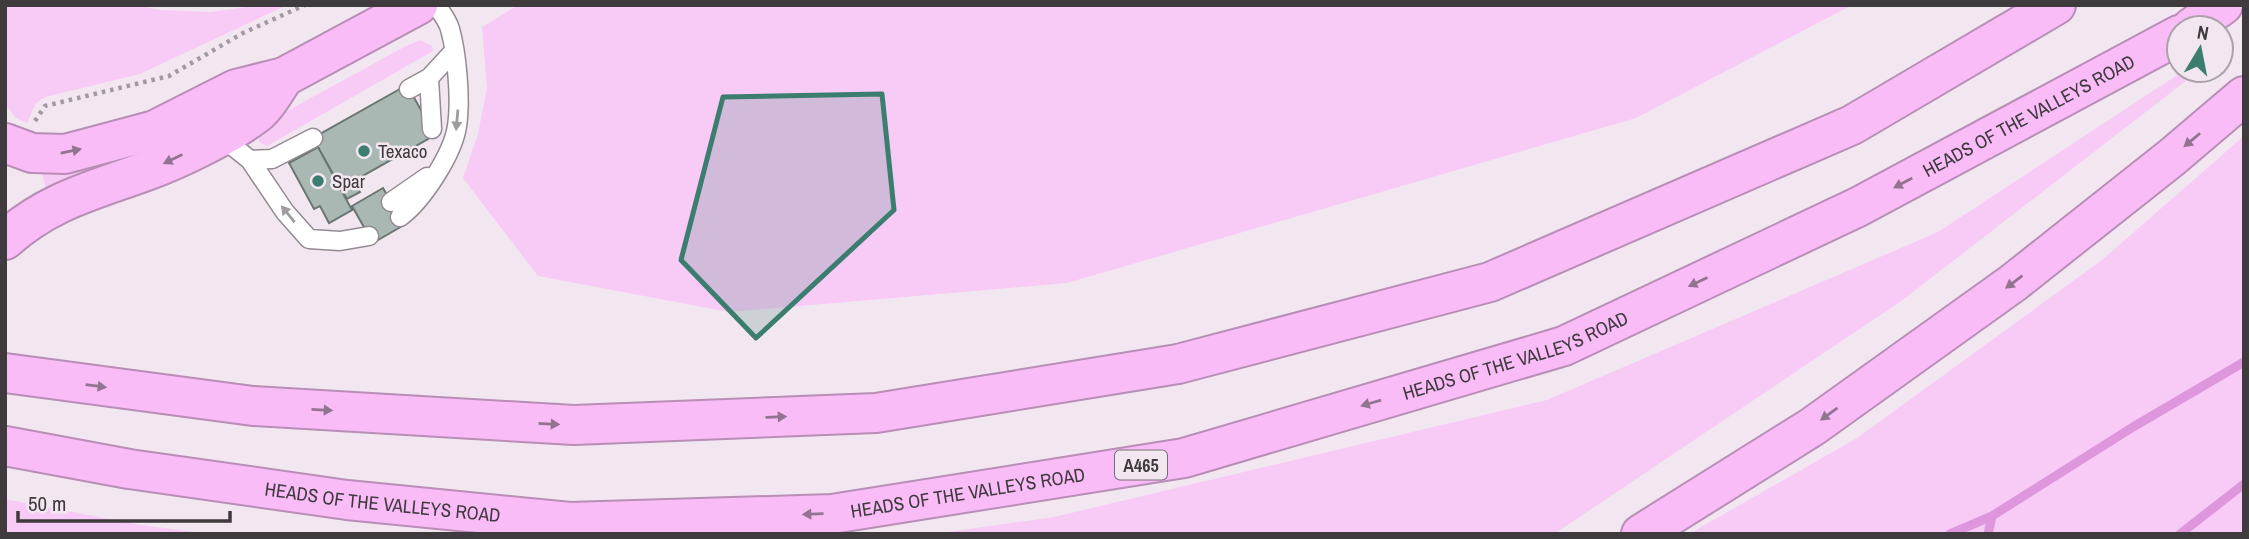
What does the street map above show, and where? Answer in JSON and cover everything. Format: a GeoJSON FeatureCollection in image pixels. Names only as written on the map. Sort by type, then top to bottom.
{"type":"FeatureCollection","features":[{"type":"Feature","properties":{"kind":"highway"},"geometry":{"type":"LineString","coordinates":[[18,137],[33,153],[65,154],[155,130],[236,89],[284,77],[418,5]]}},
{"type":"Feature","properties":{"kind":"highway"},"geometry":{"type":"LineString","coordinates":[[17,375],[253,406],[574,425],[876,413],[1178,364],[1489,282],[1852,125],[2056,5]]}},
{"type":"Feature","properties":{"kind":"highway","name":"HEADS OF THE VALLEYS ROAD"},"geometry":{"type":"LineString","coordinates":[[13,447],[129,469],[347,500],[570,522],[832,514],[1184,458],[1563,346],[1858,207],[2165,43]]}},
{"type":"Feature","properties":{"kind":"highway"},"geometry":{"type":"LineString","coordinates":[[5,240],[25,222],[58,203],[153,169],[220,136],[257,114],[284,77]]}},
{"type":"Feature","properties":{"kind":"highway"},"geometry":{"type":"LineString","coordinates":[[1641,534],[1812,427],[2013,283],[2171,158],[2244,96]]}},
{"type":"Feature","properties":{"kind":"lane"},"geometry":{"type":"LineString","coordinates":[[396,209],[410,210],[441,166],[457,129],[458,93],[450,27],[436,5]]}},
{"type":"Feature","properties":{"kind":"lane"},"geometry":{"type":"LineString","coordinates":[[424,103],[453,52]]}},
{"type":"Feature","properties":{"kind":"lane"},"geometry":{"type":"LineString","coordinates":[[220,136],[250,160],[285,212],[309,239],[340,241],[365,229]]}},
{"type":"Feature","properties":{"kind":"lane"},"geometry":{"type":"LineString","coordinates":[[250,160],[272,159],[313,138]]}},
{"type":"Feature","properties":{"kind":"path"},"geometry":{"type":"LineString","coordinates":[[18,137],[45,106],[169,76],[243,33],[305,5]]}},
{"type":"Feature","properties":{"kind":"highlighted area"},"geometry":{"type":"Polygon","coordinates":[[[882,94],[894,210],[756,338],[681,260],[723,97],[882,94]]]}},
{"type":"Feature","properties":{"kind":"shaded area"},"geometry":{"type":"Polygon","coordinates":[[[5,5],[133,5],[162,10],[211,12],[261,5],[287,5],[140,74],[45,97],[36,103],[27,123],[16,118],[5,104],[5,5]]]}},
{"type":"Feature","properties":{"kind":"shaded area"},"geometry":{"type":"Polygon","coordinates":[[[518,5],[1852,5],[1636,118],[1067,283],[729,312],[538,276],[463,178],[478,134],[487,88],[482,27],[518,5]]]}},
{"type":"Feature","properties":{"kind":"shaded area"},"geometry":{"type":"Polygon","coordinates":[[[420,40],[432,46],[433,51],[267,146],[259,142],[259,132],[265,123],[420,40]]]}},
{"type":"Feature","properties":{"kind":"shaded area"},"geometry":{"type":"Polygon","coordinates":[[[2165,83],[2182,84],[1900,302],[1554,534],[934,534],[1054,517],[1547,400],[1938,232],[2165,83]]]}},
{"type":"Feature","properties":{"kind":"shaded area"},"geometry":{"type":"Polygon","coordinates":[[[2244,136],[2244,534],[1689,534],[1857,438],[2102,260],[2244,136]]]}},
{"type":"Feature","properties":{"kind":"shaded area"},"geometry":{"type":"Polygon","coordinates":[[[140,161],[46,190],[41,169],[81,169],[140,161]]]}},
{"type":"Feature","properties":{"kind":"shaded area"},"geometry":{"type":"Polygon","coordinates":[[[5,499],[135,524],[208,534],[5,534],[5,499]]]}},
{"type":"Feature","properties":{"kind":"building"},"geometry":{"type":"Polygon","coordinates":[[[407,85],[435,135],[354,181],[360,192],[347,199],[313,138],[407,85]]]}},
{"type":"Feature","properties":{"kind":"building","name":"Spar"},"geometry":{"type":"Polygon","coordinates":[[[318,147],[352,210],[329,223],[320,206],[314,209],[289,163],[318,147]]]}},
{"type":"Feature","properties":{"kind":"building"},"geometry":{"type":"Polygon","coordinates":[[[383,188],[404,225],[373,243],[352,206],[383,188]]]}},
{"type":"Feature","properties":{"kind":"waterway"},"geometry":{"type":"LineString","coordinates":[[1950,534],[1992,516],[2133,427],[2244,362]]}},
{"type":"Feature","properties":{"kind":"waterway"},"geometry":{"type":"LineString","coordinates":[[2180,534],[2244,484]]}},
{"type":"Feature","properties":{"kind":"waterway"},"geometry":{"type":"LineString","coordinates":[[1988,534],[1992,516]]}},
{"type":"Feature","properties":{"kind":"place","name":"Texaco"},"geometry":{"type":"Point","coordinates":[364,151]}},
{"type":"Feature","properties":{"kind":"place","name":"Spar"},"geometry":{"type":"Point","coordinates":[318,181]}}]}
